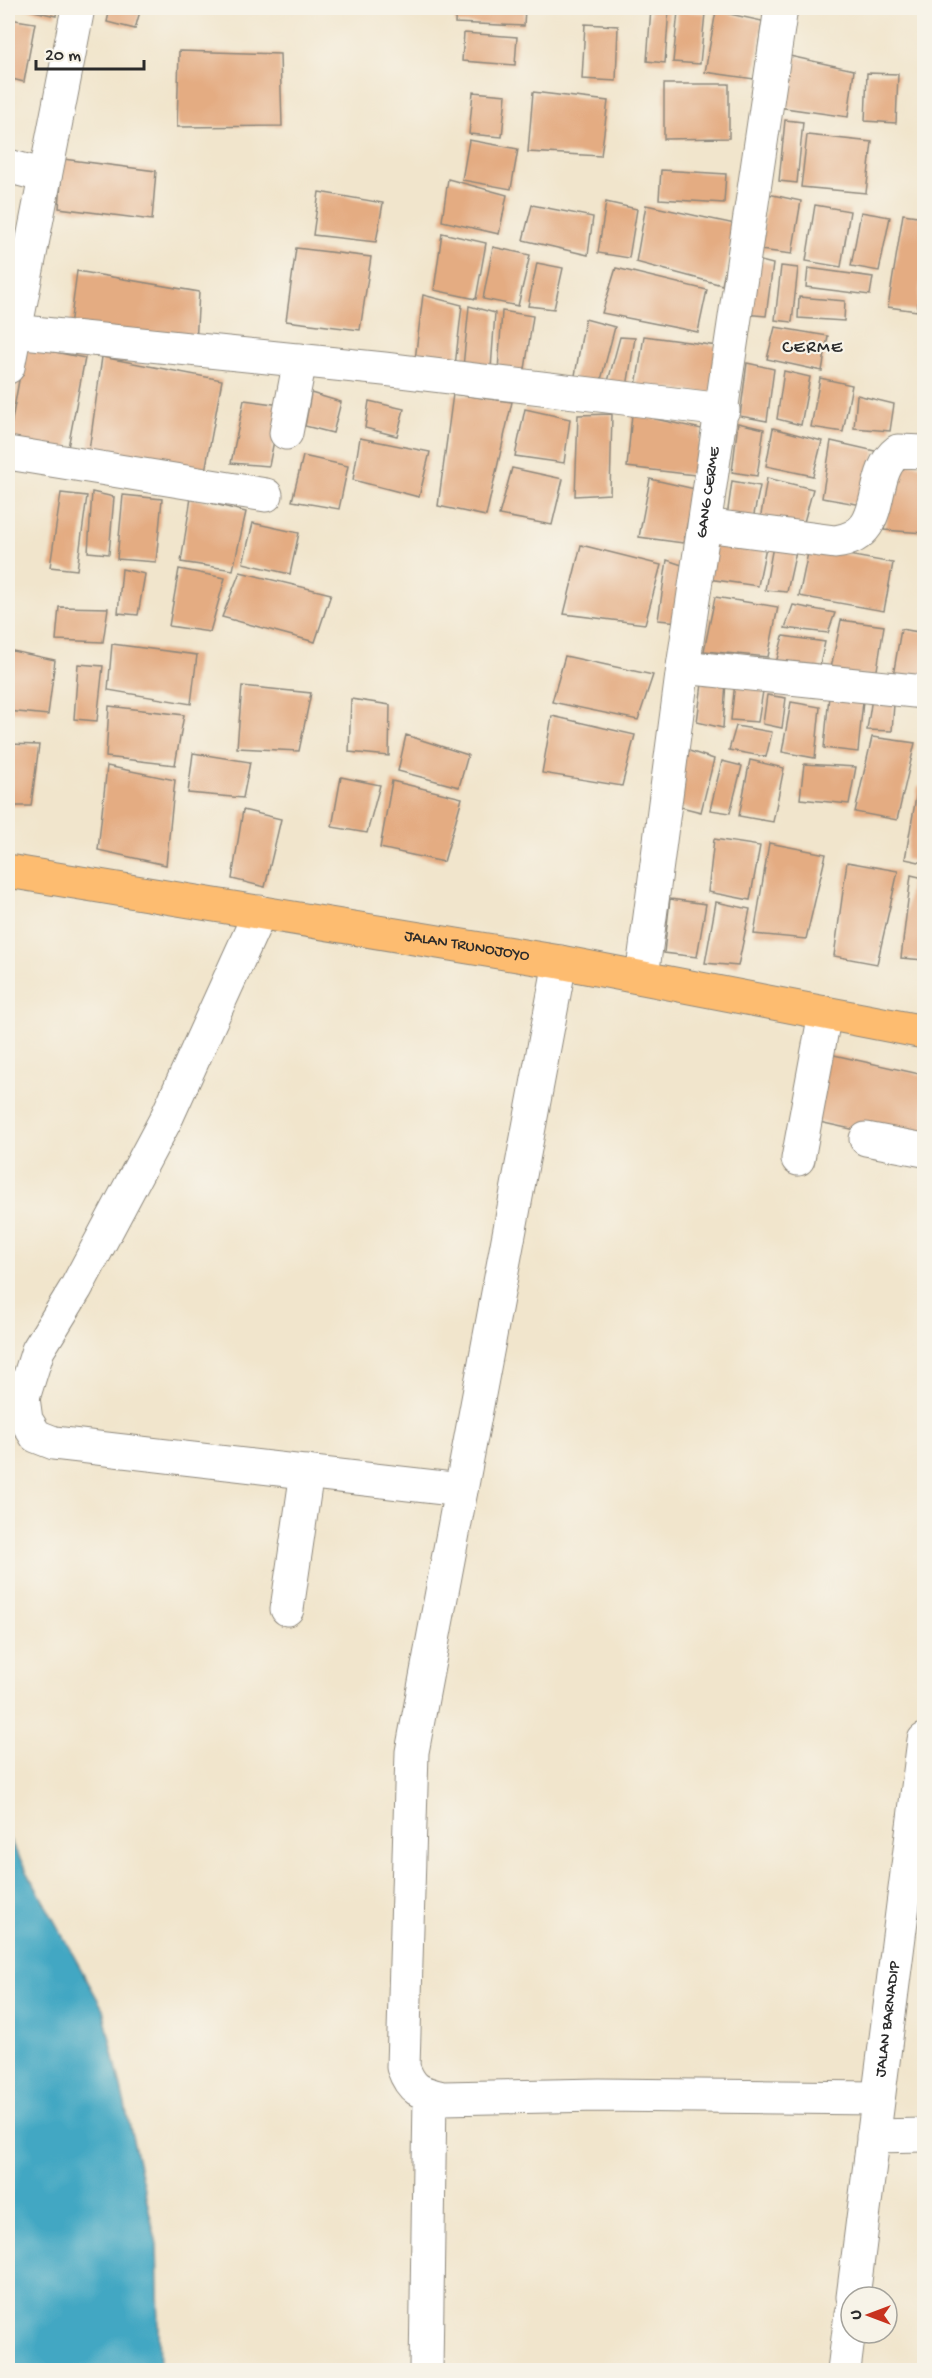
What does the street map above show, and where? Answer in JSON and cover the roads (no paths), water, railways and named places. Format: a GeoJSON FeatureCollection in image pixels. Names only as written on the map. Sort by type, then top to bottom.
{"type":"FeatureCollection","features":[{"type":"Feature","properties":{"kind":"main road","name":"JALAN TRUNOJOYO"},"geometry":{"type":"LineString","coordinates":[[8,871],[560,962],[924,1032]]}},
{"type":"Feature","properties":{"kind":"street"},"geometry":{"type":"LineString","coordinates":[[78,8],[10,349],[300,360],[723,410]]}},
{"type":"Feature","properties":{"kind":"street","name":"GANG CERME"},"geometry":{"type":"LineString","coordinates":[[642,977],[683,667],[781,8]]}},
{"type":"Feature","properties":{"kind":"street"},"geometry":{"type":"LineString","coordinates":[[8,166],[45,176]]}},
{"type":"Feature","properties":{"kind":"street"},"geometry":{"type":"LineString","coordinates":[[285,433],[300,360]]}},
{"type":"Feature","properties":{"kind":"street"},"geometry":{"type":"LineString","coordinates":[[705,525],[835,542],[851,540],[861,534],[870,519],[888,460],[898,451],[924,452]]}},
{"type":"Feature","properties":{"kind":"street"},"geometry":{"type":"LineString","coordinates":[[8,453],[266,495]]}},
{"type":"Feature","properties":{"kind":"street"},"geometry":{"type":"LineString","coordinates":[[683,667],[924,692]]}},
{"type":"Feature","properties":{"kind":"street"},"geometry":{"type":"LineString","coordinates":[[261,912],[166,1119],[76,1288],[38,1350],[23,1398],[26,1420],[36,1436],[54,1443],[461,1490]]}},
{"type":"Feature","properties":{"kind":"street"},"geometry":{"type":"LineString","coordinates":[[560,962],[412,1752],[404,2067],[408,2081],[422,2093],[443,2098],[599,2095],[877,2098]]}},
{"type":"Feature","properties":{"kind":"street"},"geometry":{"type":"LineString","coordinates":[[798,1158],[825,1013]]}},
{"type":"Feature","properties":{"kind":"street"},"geometry":{"type":"LineString","coordinates":[[866,1140],[924,1150]]}},
{"type":"Feature","properties":{"kind":"street"},"geometry":{"type":"LineString","coordinates":[[287,1609],[307,1472]]}},
{"type":"Feature","properties":{"kind":"street","name":"JALAN BARNADIP"},"geometry":{"type":"LineString","coordinates":[[854,2285],[924,1740]]}},
{"type":"Feature","properties":{"kind":"street"},"geometry":{"type":"LineString","coordinates":[[426,2370],[430,2095]]}},
{"type":"Feature","properties":{"kind":"street"},"geometry":{"type":"LineString","coordinates":[[873,2136],[924,2135]]}},
{"type":"Feature","properties":{"kind":"street"},"geometry":{"type":"LineString","coordinates":[[844,2370],[847,2345]]}},
{"type":"Feature","properties":{"kind":"water"},"geometry":{"type":"Polygon","coordinates":[[[8,1837],[103,2009],[157,2245],[160,2370],[8,2370],[8,1837]]]}},
{"type":"Feature","properties":{"kind":"district","name":"CERME"},"geometry":{"type":"Point","coordinates":[813,348]}}]}
